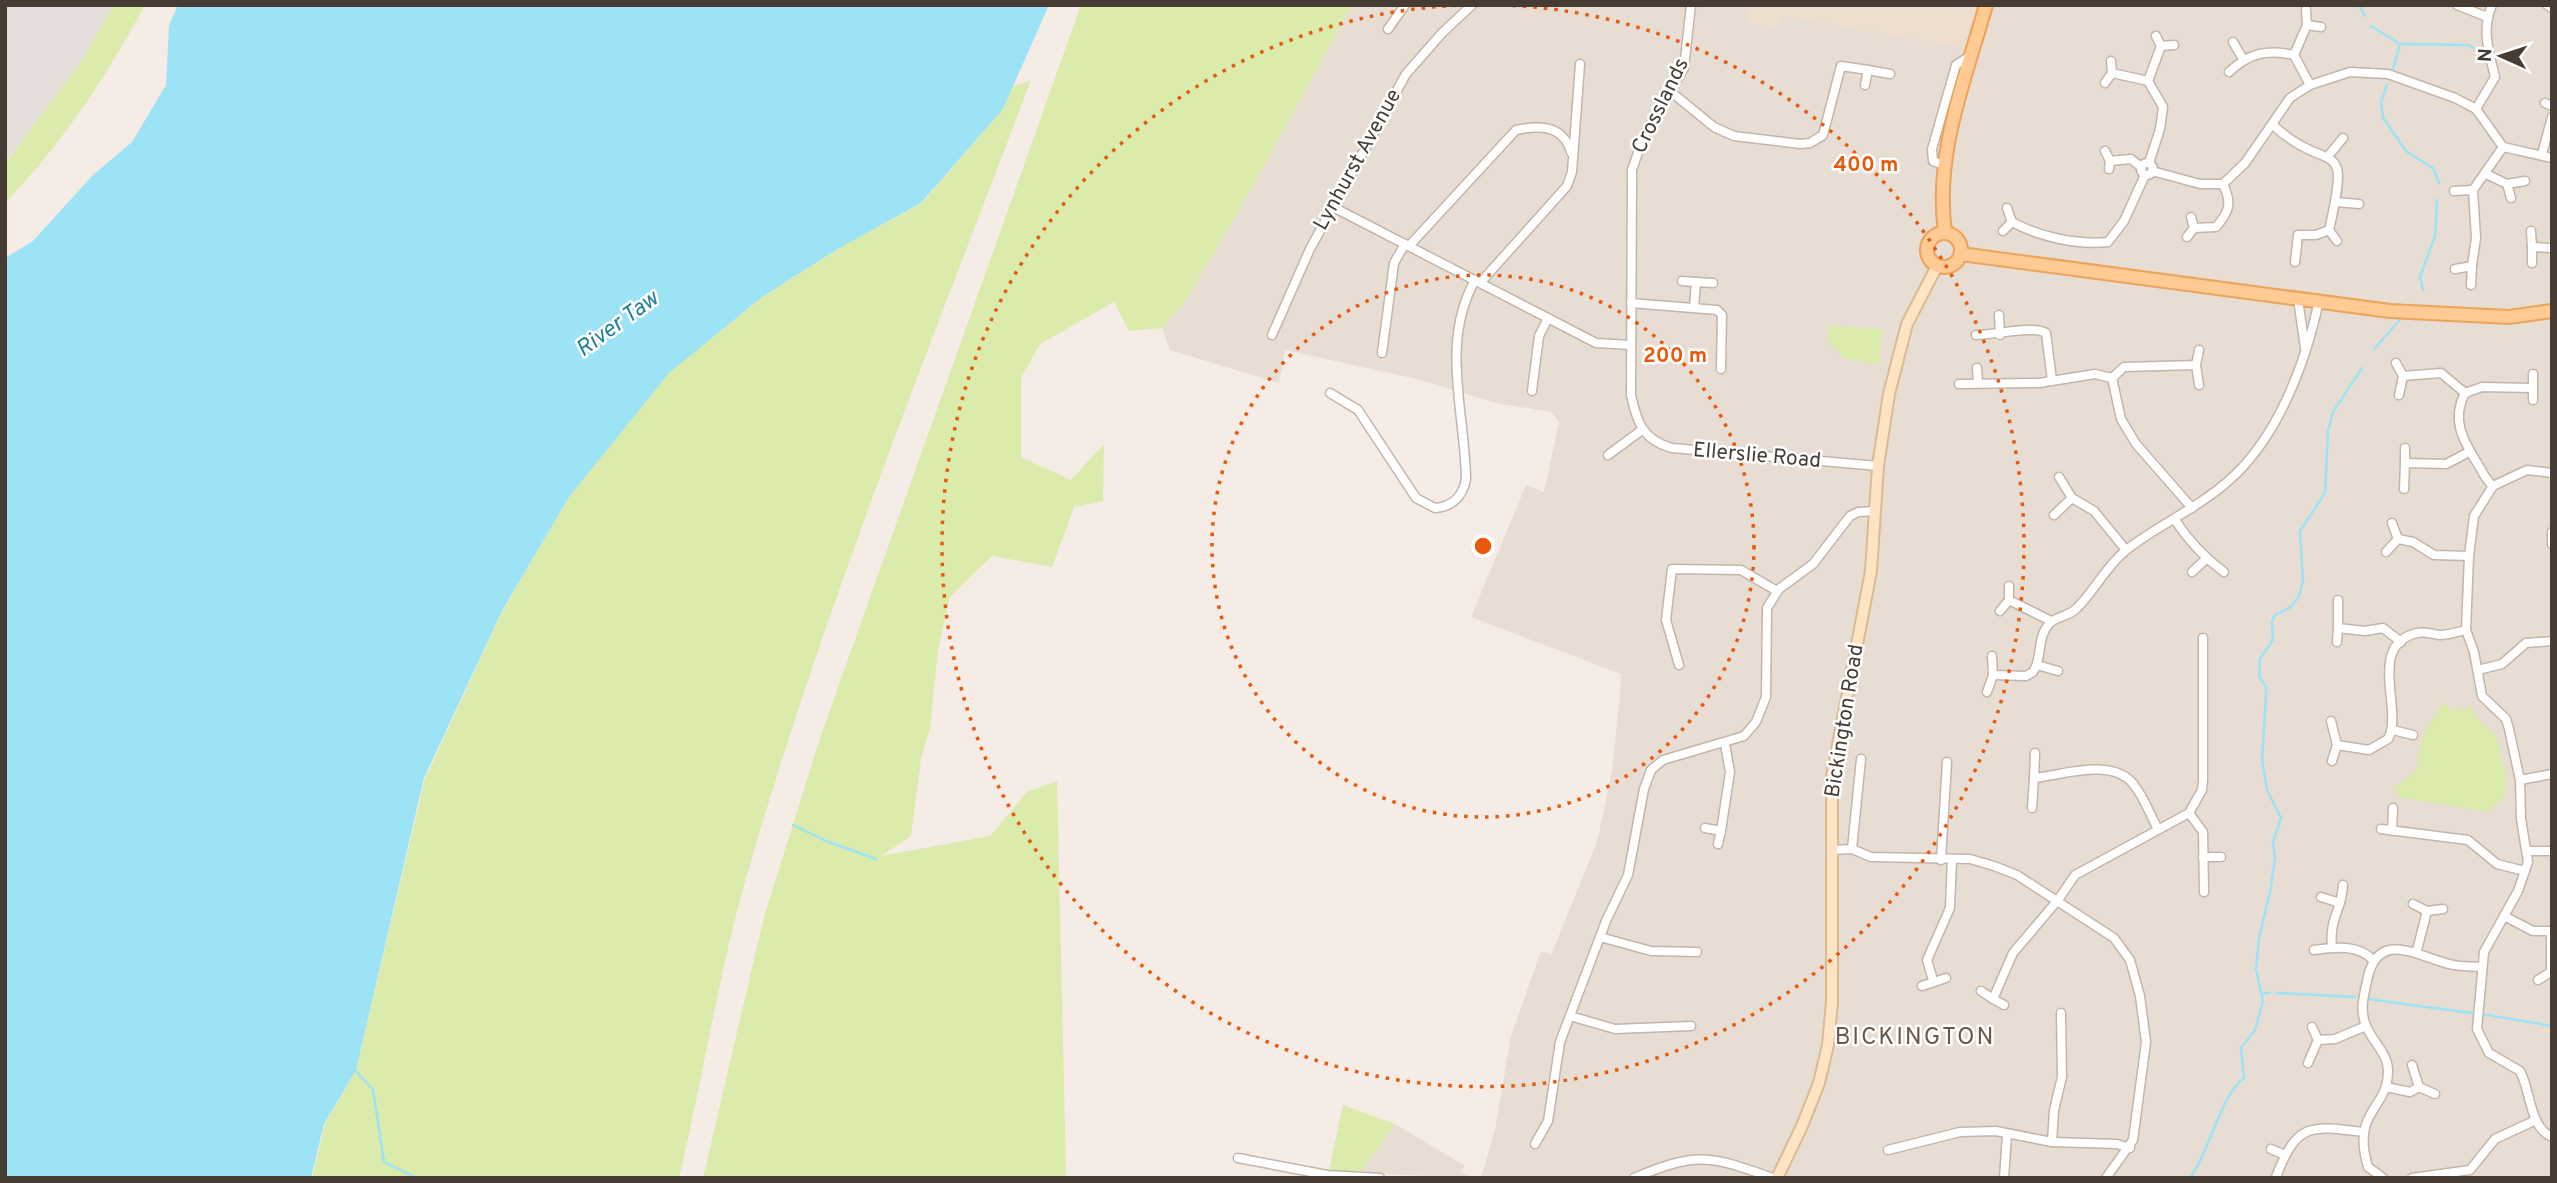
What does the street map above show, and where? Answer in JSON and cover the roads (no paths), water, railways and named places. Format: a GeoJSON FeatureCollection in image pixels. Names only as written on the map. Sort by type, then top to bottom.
{"type":"FeatureCollection","features":[{"type":"Feature","properties":{"kind":"main road"},"geometry":{"type":"LineString","coordinates":[[1945,232],[1941,201],[1943,165],[1986,5]]}},
{"type":"Feature","properties":{"kind":"main road"},"geometry":{"type":"LineString","coordinates":[[1945,232],[1958,240],[1961,254],[1954,264],[1937,266],[1928,257],[1927,248],[1932,237],[1945,232]]}},
{"type":"Feature","properties":{"kind":"main road"},"geometry":{"type":"LineString","coordinates":[[1961,254],[2427,314],[2509,317],[2552,311]]}},
{"type":"Feature","properties":{"kind":"main road","name":"Bickington Road"},"geometry":{"type":"LineString","coordinates":[[1775,1178],[1807,1115],[1828,1045],[1832,1002],[1832,776],[1871,571],[1878,466],[1889,394],[1907,324],[1937,266]]}},
{"type":"Feature","properties":{"kind":"street"},"geometry":{"type":"LineString","coordinates":[[1388,29],[1405,5]]}},
{"type":"Feature","properties":{"kind":"street","name":"Lynhurst Avenue"},"geometry":{"type":"LineString","coordinates":[[1272,335],[1310,249],[1406,74],[1443,32],[1472,5]]}},
{"type":"Feature","properties":{"kind":"street","name":"Crosslands"},"geometry":{"type":"LineString","coordinates":[[1631,303],[1632,170],[1637,151],[1684,68],[1688,54],[1691,5]]}},
{"type":"Feature","properties":{"kind":"street"},"geometry":{"type":"LineString","coordinates":[[2457,5],[2487,17]]}},
{"type":"Feature","properties":{"kind":"street"},"geometry":{"type":"LineString","coordinates":[[2476,109],[2495,76],[2485,38],[2487,17],[2492,5]]}},
{"type":"Feature","properties":{"kind":"street"},"geometry":{"type":"LineString","coordinates":[[2547,5],[2552,8]]}},
{"type":"Feature","properties":{"kind":"street"},"geometry":{"type":"LineString","coordinates":[[2294,55],[2307,25],[2306,10]]}},
{"type":"Feature","properties":{"kind":"street"},"geometry":{"type":"LineString","coordinates":[[2307,25],[2321,27]]}},
{"type":"Feature","properties":{"kind":"street"},"geometry":{"type":"LineString","coordinates":[[2148,81],[2161,46],[2156,36]]}},
{"type":"Feature","properties":{"kind":"street"},"geometry":{"type":"LineString","coordinates":[[2233,43],[2242,59]]}},
{"type":"Feature","properties":{"kind":"street"},"geometry":{"type":"LineString","coordinates":[[2161,46],[2174,45]]}},
{"type":"Feature","properties":{"kind":"street"},"geometry":{"type":"LineString","coordinates":[[2229,72],[2242,59],[2273,51],[2294,55]]}},
{"type":"Feature","properties":{"kind":"street"},"geometry":{"type":"LineString","coordinates":[[2294,55],[2310,85]]}},
{"type":"Feature","properties":{"kind":"street"},"geometry":{"type":"LineString","coordinates":[[2105,83],[2112,73],[2111,61]]}},
{"type":"Feature","properties":{"kind":"street"},"geometry":{"type":"LineString","coordinates":[[1330,393],[1364,417],[1416,498],[1425,505],[1441,508],[1461,495],[1466,479],[1454,373],[1463,302],[1477,281],[1567,186],[1573,158],[1580,64]]}},
{"type":"Feature","properties":{"kind":"street"},"geometry":{"type":"LineString","coordinates":[[1670,91],[1714,127],[1734,136],[1800,145],[1810,143],[1823,135],[1838,69],[1847,66],[1890,74]]}},
{"type":"Feature","properties":{"kind":"street"},"geometry":{"type":"LineString","coordinates":[[1865,85],[1868,70]]}},
{"type":"Feature","properties":{"kind":"street"},"geometry":{"type":"LineString","coordinates":[[2105,151],[2109,165],[2131,159],[2147,169],[2200,184],[2223,184],[2245,163],[2274,126],[2290,98],[2310,85],[2350,72],[2370,72],[2388,74],[2455,98],[2476,109],[2503,147],[2552,158]]}},
{"type":"Feature","properties":{"kind":"street"},"geometry":{"type":"LineString","coordinates":[[2007,208],[2012,222],[2034,234],[2088,244],[2108,242],[2124,221],[2147,169],[2160,129],[2163,107],[2148,81],[2112,73]]}},
{"type":"Feature","properties":{"kind":"street"},"geometry":{"type":"LineString","coordinates":[[2542,155],[2552,117]]}},
{"type":"Feature","properties":{"kind":"street"},"geometry":{"type":"LineString","coordinates":[[1381,353],[1394,263],[1407,245],[1516,130],[1536,126],[1554,130],[1567,140],[1573,158]]}},
{"type":"Feature","properties":{"kind":"street"},"geometry":{"type":"LineString","coordinates":[[2274,126],[2300,148],[2329,156],[2338,163],[2340,174],[2329,230],[2337,242]]}},
{"type":"Feature","properties":{"kind":"street"},"geometry":{"type":"LineString","coordinates":[[2329,156],[2343,138]]}},
{"type":"Feature","properties":{"kind":"street"},"geometry":{"type":"LineString","coordinates":[[2472,285],[2476,238],[2473,190],[2487,174],[2503,147]]}},
{"type":"Feature","properties":{"kind":"street"},"geometry":{"type":"LineString","coordinates":[[2487,174],[2507,184],[2525,181]]}},
{"type":"Feature","properties":{"kind":"street"},"geometry":{"type":"LineString","coordinates":[[2187,237],[2194,228],[2216,227],[2228,212],[2230,199],[2223,184]]}},
{"type":"Feature","properties":{"kind":"street"},"geometry":{"type":"LineString","coordinates":[[2507,184],[2511,198]]}},
{"type":"Feature","properties":{"kind":"street"},"geometry":{"type":"LineString","coordinates":[[2454,191],[2473,190]]}},
{"type":"Feature","properties":{"kind":"street"},"geometry":{"type":"LineString","coordinates":[[2336,202],[2359,204]]}},
{"type":"Feature","properties":{"kind":"street"},"geometry":{"type":"LineString","coordinates":[[1333,207],[1597,343],[1631,345]]}},
{"type":"Feature","properties":{"kind":"street"},"geometry":{"type":"LineString","coordinates":[[2191,217],[2194,228]]}},
{"type":"Feature","properties":{"kind":"street"},"geometry":{"type":"LineString","coordinates":[[2003,231],[2012,222]]}},
{"type":"Feature","properties":{"kind":"street"},"geometry":{"type":"LineString","coordinates":[[2295,262],[2298,235],[2316,235],[2329,230]]}},
{"type":"Feature","properties":{"kind":"street"},"geometry":{"type":"LineString","coordinates":[[2531,231],[2532,263]]}},
{"type":"Feature","properties":{"kind":"street"},"geometry":{"type":"LineString","coordinates":[[2532,247],[2552,248]]}},
{"type":"Feature","properties":{"kind":"street"},"geometry":{"type":"LineString","coordinates":[[2455,269],[2472,266]]}},
{"type":"Feature","properties":{"kind":"street"},"geometry":{"type":"LineString","coordinates":[[1682,281],[1713,283]]}},
{"type":"Feature","properties":{"kind":"street"},"geometry":{"type":"LineString","coordinates":[[1694,308],[1696,282]]}},
{"type":"Feature","properties":{"kind":"street"},"geometry":{"type":"LineString","coordinates":[[2298,299],[2305,351]]}},
{"type":"Feature","properties":{"kind":"street"},"geometry":{"type":"LineString","coordinates":[[1993,675],[2026,676],[2037,665],[2043,633],[2051,621],[2075,611],[2102,574],[2126,550],[2227,483],[2266,436],[2305,351],[2319,301]]}},
{"type":"Feature","properties":{"kind":"street"},"geometry":{"type":"LineString","coordinates":[[1608,455],[1642,430],[1636,421],[1630,395],[1631,303],[1717,310],[1723,315],[1721,369]]}},
{"type":"Feature","properties":{"kind":"street"},"geometry":{"type":"LineString","coordinates":[[1999,315],[2000,335]]}},
{"type":"Feature","properties":{"kind":"street"},"geometry":{"type":"LineString","coordinates":[[1532,391],[1539,336],[1548,318]]}},
{"type":"Feature","properties":{"kind":"street"},"geometry":{"type":"LineString","coordinates":[[1976,335],[2000,335],[2027,329],[2038,329],[2046,333],[2052,380]]}},
{"type":"Feature","properties":{"kind":"street"},"geometry":{"type":"LineString","coordinates":[[2199,350],[2196,365],[2199,385]]}},
{"type":"Feature","properties":{"kind":"street"},"geometry":{"type":"LineString","coordinates":[[2396,363],[2403,376],[2399,395]]}},
{"type":"Feature","properties":{"kind":"street"},"geometry":{"type":"LineString","coordinates":[[2112,378],[2124,367],[2196,365]]}},
{"type":"Feature","properties":{"kind":"street"},"geometry":{"type":"LineString","coordinates":[[1977,368],[1978,383]]}},
{"type":"Feature","properties":{"kind":"street"},"geometry":{"type":"LineString","coordinates":[[2403,376],[2441,373],[2466,393]]}},
{"type":"Feature","properties":{"kind":"street"},"geometry":{"type":"LineString","coordinates":[[1959,384],[2000,386],[2095,374],[2112,378]]}},
{"type":"Feature","properties":{"kind":"street"},"geometry":{"type":"LineString","coordinates":[[2533,374],[2533,400]]}},
{"type":"Feature","properties":{"kind":"street"},"geometry":{"type":"LineString","coordinates":[[2112,378],[2121,419],[2136,444],[2192,508]]}},
{"type":"Feature","properties":{"kind":"street"},"geometry":{"type":"LineString","coordinates":[[2466,393],[2482,387],[2533,388]]}},
{"type":"Feature","properties":{"kind":"street"},"geometry":{"type":"LineString","coordinates":[[2466,393],[2459,416],[2463,443],[2483,477],[2493,486]]}},
{"type":"Feature","properties":{"kind":"street","name":"Ellerslie Road"},"geometry":{"type":"LineString","coordinates":[[1642,430],[1657,444],[1672,448],[1878,466]]}},
{"type":"Feature","properties":{"kind":"street"},"geometry":{"type":"LineString","coordinates":[[2404,489],[2405,449]]}},
{"type":"Feature","properties":{"kind":"street"},"geometry":{"type":"LineString","coordinates":[[2405,463],[2445,464],[2469,452]]}},
{"type":"Feature","properties":{"kind":"street"},"geometry":{"type":"LineString","coordinates":[[2552,473],[2527,470],[2493,486],[2474,516],[2469,556],[2466,630],[2482,695],[2506,719],[2520,780],[2521,819],[2528,851],[2525,872],[2490,939],[2481,967],[2477,1029],[2489,1053],[2520,1070],[2536,1120],[2544,1134],[2552,1137]]}},
{"type":"Feature","properties":{"kind":"street"},"geometry":{"type":"LineString","coordinates":[[2059,477],[2072,498],[2094,510],[2126,550]]}},
{"type":"Feature","properties":{"kind":"street"},"geometry":{"type":"LineString","coordinates":[[2054,515],[2072,498]]}},
{"type":"Feature","properties":{"kind":"street"},"geometry":{"type":"LineString","coordinates":[[1535,1144],[1548,1121],[1560,1042],[1600,937],[1628,875],[1644,789],[1651,770],[1663,760],[1725,744],[1744,736],[1756,722],[1766,697],[1767,608],[1777,591],[1813,564],[1850,516],[1857,512],[1876,511]]}},
{"type":"Feature","properties":{"kind":"street"},"geometry":{"type":"LineString","coordinates":[[2175,520],[2206,559],[2224,572]]}},
{"type":"Feature","properties":{"kind":"street"},"geometry":{"type":"LineString","coordinates":[[2392,523],[2398,539]]}},
{"type":"Feature","properties":{"kind":"street"},"geometry":{"type":"LineString","coordinates":[[2552,532],[2552,544]]}},
{"type":"Feature","properties":{"kind":"street"},"geometry":{"type":"LineString","coordinates":[[2398,539],[2413,542],[2434,555],[2469,556]]}},
{"type":"Feature","properties":{"kind":"street"},"geometry":{"type":"LineString","coordinates":[[2386,552],[2398,539]]}},
{"type":"Feature","properties":{"kind":"street"},"geometry":{"type":"LineString","coordinates":[[2192,572],[2206,559]]}},
{"type":"Feature","properties":{"kind":"street"},"geometry":{"type":"LineString","coordinates":[[1679,666],[1666,621],[1672,569],[1741,570],[1777,591]]}},
{"type":"Feature","properties":{"kind":"street"},"geometry":{"type":"LineString","coordinates":[[2000,611],[2009,600],[2009,586]]}},
{"type":"Feature","properties":{"kind":"street"},"geometry":{"type":"LineString","coordinates":[[2009,600],[2051,621]]}},
{"type":"Feature","properties":{"kind":"street"},"geometry":{"type":"LineString","coordinates":[[2337,600],[2337,642]]}},
{"type":"Feature","properties":{"kind":"street"},"geometry":{"type":"LineString","coordinates":[[2337,628],[2365,631],[2383,628],[2401,642]]}},
{"type":"Feature","properties":{"kind":"street"},"geometry":{"type":"LineString","coordinates":[[2337,746],[2369,750],[2381,745],[2393,730],[2389,673],[2395,650],[2401,642],[2418,633],[2440,635],[2466,630]]}},
{"type":"Feature","properties":{"kind":"street"},"geometry":{"type":"LineString","coordinates":[[1993,999],[2013,953],[2058,900],[2075,875],[2189,813],[2202,790],[2203,780],[2203,638]]}},
{"type":"Feature","properties":{"kind":"street"},"geometry":{"type":"LineString","coordinates":[[2478,670],[2502,664],[2526,643],[2552,641]]}},
{"type":"Feature","properties":{"kind":"street"},"geometry":{"type":"LineString","coordinates":[[1987,692],[1993,675],[1993,656]]}},
{"type":"Feature","properties":{"kind":"street"},"geometry":{"type":"LineString","coordinates":[[2037,665],[2058,671]]}},
{"type":"Feature","properties":{"kind":"street"},"geometry":{"type":"LineString","coordinates":[[2330,721],[2337,746],[2332,761]]}},
{"type":"Feature","properties":{"kind":"street"},"geometry":{"type":"LineString","coordinates":[[2393,730],[2413,735]]}},
{"type":"Feature","properties":{"kind":"street"},"geometry":{"type":"LineString","coordinates":[[1718,844],[1730,772],[1725,744]]}},
{"type":"Feature","properties":{"kind":"street"},"geometry":{"type":"LineString","coordinates":[[2032,808],[2035,754]]}},
{"type":"Feature","properties":{"kind":"street"},"geometry":{"type":"LineString","coordinates":[[1852,849],[1861,759]]}},
{"type":"Feature","properties":{"kind":"street"},"geometry":{"type":"LineString","coordinates":[[1941,860],[1947,762]]}},
{"type":"Feature","properties":{"kind":"street"},"geometry":{"type":"LineString","coordinates":[[2034,778],[2098,770],[2122,774],[2134,785],[2158,829]]}},
{"type":"Feature","properties":{"kind":"street"},"geometry":{"type":"LineString","coordinates":[[2520,780],[2552,774]]}},
{"type":"Feature","properties":{"kind":"street"},"geometry":{"type":"LineString","coordinates":[[2392,831],[2393,808]]}},
{"type":"Feature","properties":{"kind":"street"},"geometry":{"type":"LineString","coordinates":[[2189,813],[2203,832],[2204,892]]}},
{"type":"Feature","properties":{"kind":"street"},"geometry":{"type":"LineString","coordinates":[[1705,828],[1721,831]]}},
{"type":"Feature","properties":{"kind":"street"},"geometry":{"type":"LineString","coordinates":[[2381,829],[2468,839],[2497,863],[2525,872]]}},
{"type":"Feature","properties":{"kind":"street"},"geometry":{"type":"LineString","coordinates":[[1832,849],[1852,849],[1871,857],[1970,859],[1994,866],[2017,875],[2114,938],[2130,960],[2140,996],[2146,1042],[2141,1092],[2130,1148],[2106,1178]]}},
{"type":"Feature","properties":{"kind":"street"},"geometry":{"type":"LineString","coordinates":[[2528,851],[2552,851]]}},
{"type":"Feature","properties":{"kind":"street"},"geometry":{"type":"LineString","coordinates":[[2203,857],[2221,857]]}},
{"type":"Feature","properties":{"kind":"street"},"geometry":{"type":"LineString","coordinates":[[1933,981],[1927,960],[1950,908],[1952,859]]}},
{"type":"Feature","properties":{"kind":"street"},"geometry":{"type":"LineString","coordinates":[[2332,948],[2330,927],[2340,903],[2343,885]]}},
{"type":"Feature","properties":{"kind":"street"},"geometry":{"type":"LineString","coordinates":[[2321,897],[2340,903]]}},
{"type":"Feature","properties":{"kind":"street"},"geometry":{"type":"LineString","coordinates":[[2413,904],[2427,911],[2443,909]]}},
{"type":"Feature","properties":{"kind":"street"},"geometry":{"type":"LineString","coordinates":[[2417,950],[2427,911]]}},
{"type":"Feature","properties":{"kind":"street"},"geometry":{"type":"LineString","coordinates":[[2504,916],[2533,930],[2552,931],[2551,972],[2538,981]]}},
{"type":"Feature","properties":{"kind":"street"},"geometry":{"type":"LineString","coordinates":[[1600,937],[1651,951],[1697,952]]}},
{"type":"Feature","properties":{"kind":"street"},"geometry":{"type":"LineString","coordinates":[[2314,950],[2332,948],[2360,951],[2374,961]]}},
{"type":"Feature","properties":{"kind":"street"},"geometry":{"type":"LineString","coordinates":[[2378,1177],[2368,1167],[2362,1132],[2372,1107],[2386,1087],[2386,1060],[2366,1026],[2362,1007],[2368,973],[2374,961],[2392,949],[2417,950],[2452,965],[2481,967]]}},
{"type":"Feature","properties":{"kind":"street"},"geometry":{"type":"LineString","coordinates":[[1922,986],[1946,978]]}},
{"type":"Feature","properties":{"kind":"street"},"geometry":{"type":"LineString","coordinates":[[1981,991],[2004,1005]]}},
{"type":"Feature","properties":{"kind":"street"},"geometry":{"type":"LineString","coordinates":[[2052,1142],[2054,1110],[2062,1077],[2061,1013]]}},
{"type":"Feature","properties":{"kind":"street"},"geometry":{"type":"LineString","coordinates":[[1570,1016],[1615,1029],[1691,1026]]}},
{"type":"Feature","properties":{"kind":"street"},"geometry":{"type":"LineString","coordinates":[[2318,1040],[2335,1039],[2366,1026]]}},
{"type":"Feature","properties":{"kind":"street"},"geometry":{"type":"LineString","coordinates":[[2308,1063],[2318,1040],[2312,1027]]}},
{"type":"Feature","properties":{"kind":"street"},"geometry":{"type":"LineString","coordinates":[[2413,1065],[2419,1087]]}},
{"type":"Feature","properties":{"kind":"street"},"geometry":{"type":"LineString","coordinates":[[2386,1087],[2410,1092],[2419,1087]]}},
{"type":"Feature","properties":{"kind":"street"},"geometry":{"type":"LineString","coordinates":[[2419,1087],[2435,1094]]}},
{"type":"Feature","properties":{"kind":"street"},"geometry":{"type":"LineString","coordinates":[[2412,1178],[2472,1174],[2495,1139],[2536,1120]]}},
{"type":"Feature","properties":{"kind":"street"},"geometry":{"type":"LineString","coordinates":[[2276,1177],[2285,1155],[2302,1133],[2321,1126],[2362,1132]]}},
{"type":"Feature","properties":{"kind":"street"},"geometry":{"type":"LineString","coordinates":[[1888,1150],[1960,1132],[1996,1132],[2052,1142],[2117,1144],[2130,1148]]}},
{"type":"Feature","properties":{"kind":"street"},"geometry":{"type":"LineString","coordinates":[[2004,1178],[2007,1135]]}},
{"type":"Feature","properties":{"kind":"street"},"geometry":{"type":"LineString","coordinates":[[2271,1149],[2285,1155]]}},
{"type":"Feature","properties":{"kind":"street"},"geometry":{"type":"LineString","coordinates":[[1238,1158],[1326,1175],[1380,1178]]}},
{"type":"Feature","properties":{"kind":"street"},"geometry":{"type":"LineString","coordinates":[[1634,1178],[1679,1160],[1703,1159],[1732,1164],[1775,1178]]}},
{"type":"Feature","properties":{"kind":"water","name":"River Taw"},"geometry":{"type":"Polygon","coordinates":[[[178,5],[1049,5],[1003,109],[921,203],[836,250],[762,297],[669,373],[569,497],[502,611],[424,778],[356,1070],[324,1124],[311,1178],[5,1178],[5,258],[33,241],[93,175],[132,142],[166,85],[169,25],[178,5]]]}},
{"type":"Feature","properties":{"kind":"waterway"},"geometry":{"type":"LineString","coordinates":[[2359,5],[2365,16]]}},
{"type":"Feature","properties":{"kind":"waterway"},"geometry":{"type":"LineString","coordinates":[[2371,26],[2400,44],[2393,69]]}},
{"type":"Feature","properties":{"kind":"waterway"},"geometry":{"type":"LineString","coordinates":[[2400,44],[2468,45],[2476,49]]}},
{"type":"Feature","properties":{"kind":"waterway"},"geometry":{"type":"LineString","coordinates":[[2387,85],[2381,102],[2383,118],[2407,152],[2433,168],[2439,183]]}},
{"type":"Feature","properties":{"kind":"waterway"},"geometry":{"type":"LineString","coordinates":[[2423,290],[2420,277],[2435,236],[2437,200]]}},
{"type":"Feature","properties":{"kind":"waterway"},"geometry":{"type":"LineString","coordinates":[[2374,349],[2400,320]]}},
{"type":"Feature","properties":{"kind":"waterway"},"geometry":{"type":"LineString","coordinates":[[2190,1178],[2228,1098],[2244,1078],[2241,1048],[2255,1030],[2263,1001],[2256,969],[2259,939],[2271,887],[2275,857],[2273,842],[2281,818],[2267,790],[2262,759],[2266,687],[2259,676],[2260,659],[2273,640],[2272,621],[2275,615],[2291,607],[2299,596],[2303,581],[2300,531],[2325,493],[2328,431],[2333,412],[2362,368]]}},
{"type":"Feature","properties":{"kind":"waterway"},"geometry":{"type":"LineString","coordinates":[[793,825],[826,841],[876,859]]}},
{"type":"Feature","properties":{"kind":"waterway"},"geometry":{"type":"LineString","coordinates":[[2263,993],[2270,993]]}},
{"type":"Feature","properties":{"kind":"waterway"},"geometry":{"type":"LineString","coordinates":[[2276,993],[2355,997]]}},
{"type":"Feature","properties":{"kind":"waterway"},"geometry":{"type":"LineString","coordinates":[[2367,999],[2472,1013]]}},
{"type":"Feature","properties":{"kind":"waterway"},"geometry":{"type":"LineString","coordinates":[[2481,1014],[2552,1026]]}},
{"type":"Feature","properties":{"kind":"waterway"},"geometry":{"type":"LineString","coordinates":[[356,1071],[373,1090],[384,1162],[417,1178]]}},
{"type":"Feature","properties":{"kind":"district","name":"BICKINGTON"},"geometry":{"type":"Point","coordinates":[1915,1038]}}]}
